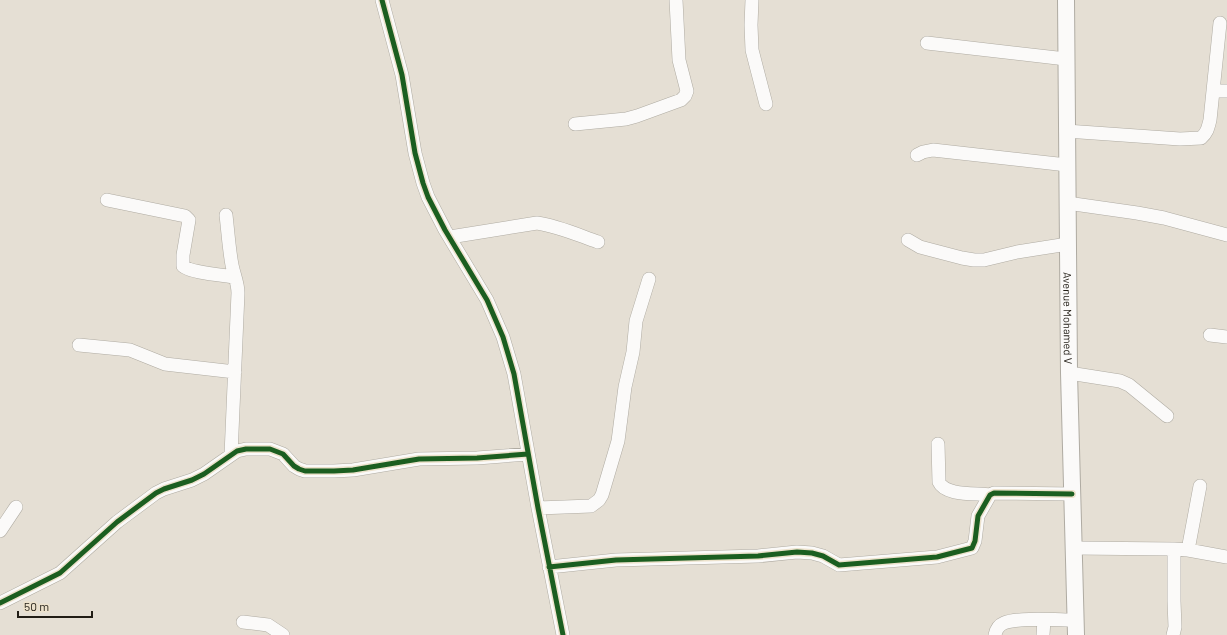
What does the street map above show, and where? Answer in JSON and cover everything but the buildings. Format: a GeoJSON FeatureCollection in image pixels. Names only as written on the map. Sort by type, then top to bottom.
{"type":"FeatureCollection","features":[{"type":"Feature","properties":{"kind":"main road","name":"Avenue Mohamed V"},"geometry":{"type":"LineString","coordinates":[[1066,0],[1069,373],[1076,628]]}},
{"type":"Feature","properties":{"kind":"street"},"geometry":{"type":"LineString","coordinates":[[382,0],[402,75],[418,167],[428,197],[487,300],[503,337],[514,374],[549,567],[563,635]]}},
{"type":"Feature","properties":{"kind":"street"},"geometry":{"type":"LineString","coordinates":[[575,124],[632,118],[682,100],[687,91],[679,60],[676,0]]}},
{"type":"Feature","properties":{"kind":"street"},"geometry":{"type":"LineString","coordinates":[[752,0],[752,50],[766,104]]}},
{"type":"Feature","properties":{"kind":"street"},"geometry":{"type":"LineString","coordinates":[[1066,131],[1180,139],[1201,138],[1206,134],[1208,129],[1220,23]]}},
{"type":"Feature","properties":{"kind":"street"},"geometry":{"type":"LineString","coordinates":[[927,42],[1066,59]]}},
{"type":"Feature","properties":{"kind":"street"},"geometry":{"type":"LineString","coordinates":[[1213,91],[1227,91]]}},
{"type":"Feature","properties":{"kind":"street"},"geometry":{"type":"LineString","coordinates":[[917,155],[933,150],[1067,165]]}},
{"type":"Feature","properties":{"kind":"street"},"geometry":{"type":"LineString","coordinates":[[107,200],[185,216],[189,220],[183,255],[183,266],[186,269],[200,272],[235,277]]}},
{"type":"Feature","properties":{"kind":"street"},"geometry":{"type":"LineString","coordinates":[[1067,203],[1144,214],[1227,235]]}},
{"type":"Feature","properties":{"kind":"street"},"geometry":{"type":"LineString","coordinates":[[226,215],[230,255],[238,284],[231,455]]}},
{"type":"Feature","properties":{"kind":"street"},"geometry":{"type":"LineString","coordinates":[[450,237],[537,223],[559,228],[598,242]]}},
{"type":"Feature","properties":{"kind":"street"},"geometry":{"type":"LineString","coordinates":[[908,240],[920,247],[974,260],[984,260],[1017,252],[1068,244]]}},
{"type":"Feature","properties":{"kind":"street"},"geometry":{"type":"LineString","coordinates":[[538,508],[591,506],[599,500],[602,495],[618,441],[625,387],[633,352],[636,322],[649,279]]}},
{"type":"Feature","properties":{"kind":"street"},"geometry":{"type":"LineString","coordinates":[[1210,335],[1227,337]]}},
{"type":"Feature","properties":{"kind":"street"},"geometry":{"type":"LineString","coordinates":[[80,344],[130,350],[165,364],[235,372]]}},
{"type":"Feature","properties":{"kind":"street"},"geometry":{"type":"LineString","coordinates":[[1069,373],[1120,381],[1129,385],[1167,416]]}},
{"type":"Feature","properties":{"kind":"street"},"geometry":{"type":"LineString","coordinates":[[938,444],[938,482],[949,491],[990,494],[1072,494]]}},
{"type":"Feature","properties":{"kind":"street"},"geometry":{"type":"LineString","coordinates":[[0,603],[60,573],[117,522],[156,493],[198,477],[212,469],[236,451],[246,449],[270,449],[283,454],[294,466],[305,471],[353,470],[419,459],[477,458],[528,454]]}},
{"type":"Feature","properties":{"kind":"street"},"geometry":{"type":"LineString","coordinates":[[1188,550],[1200,486]]}},
{"type":"Feature","properties":{"kind":"street"},"geometry":{"type":"LineString","coordinates":[[549,567],[616,560],[758,556],[796,552],[812,552],[839,565],[936,557],[972,548],[975,541],[978,516],[990,494]]}},
{"type":"Feature","properties":{"kind":"street"},"geometry":{"type":"LineString","coordinates":[[0,531],[16,507]]}},
{"type":"Feature","properties":{"kind":"street"},"geometry":{"type":"LineString","coordinates":[[1074,548],[1174,549],[1227,557]]}},
{"type":"Feature","properties":{"kind":"street"},"geometry":{"type":"LineString","coordinates":[[1172,635],[1175,627],[1174,549]]}},
{"type":"Feature","properties":{"kind":"street"},"geometry":{"type":"LineString","coordinates":[[995,635],[998,627],[1003,623],[1015,621],[1044,620],[1076,628]]}},
{"type":"Feature","properties":{"kind":"street"},"geometry":{"type":"LineString","coordinates":[[1042,635],[1044,620]]}},
{"type":"Feature","properties":{"kind":"street"},"geometry":{"type":"LineString","coordinates":[[243,622],[268,625],[283,635]]}},
{"type":"Feature","properties":{"kind":"cycle path"},"geometry":{"type":"LineString","coordinates":[[382,0],[402,75],[415,153],[423,183],[428,197],[445,230],[487,300],[503,337],[514,374],[563,635]]}},
{"type":"Feature","properties":{"kind":"cycle path"},"geometry":{"type":"LineString","coordinates":[[0,603],[60,573],[117,522],[156,493],[204,474],[237,451],[246,449],[270,449],[283,454],[294,466],[305,471],[353,470],[419,459],[477,458],[528,454]]}},
{"type":"Feature","properties":{"kind":"cycle path"},"geometry":{"type":"LineString","coordinates":[[549,567],[616,560],[758,556],[797,552],[812,553],[823,556],[839,565],[937,557],[972,548],[975,541],[978,516],[990,495],[994,493],[1072,494]]}}]}
